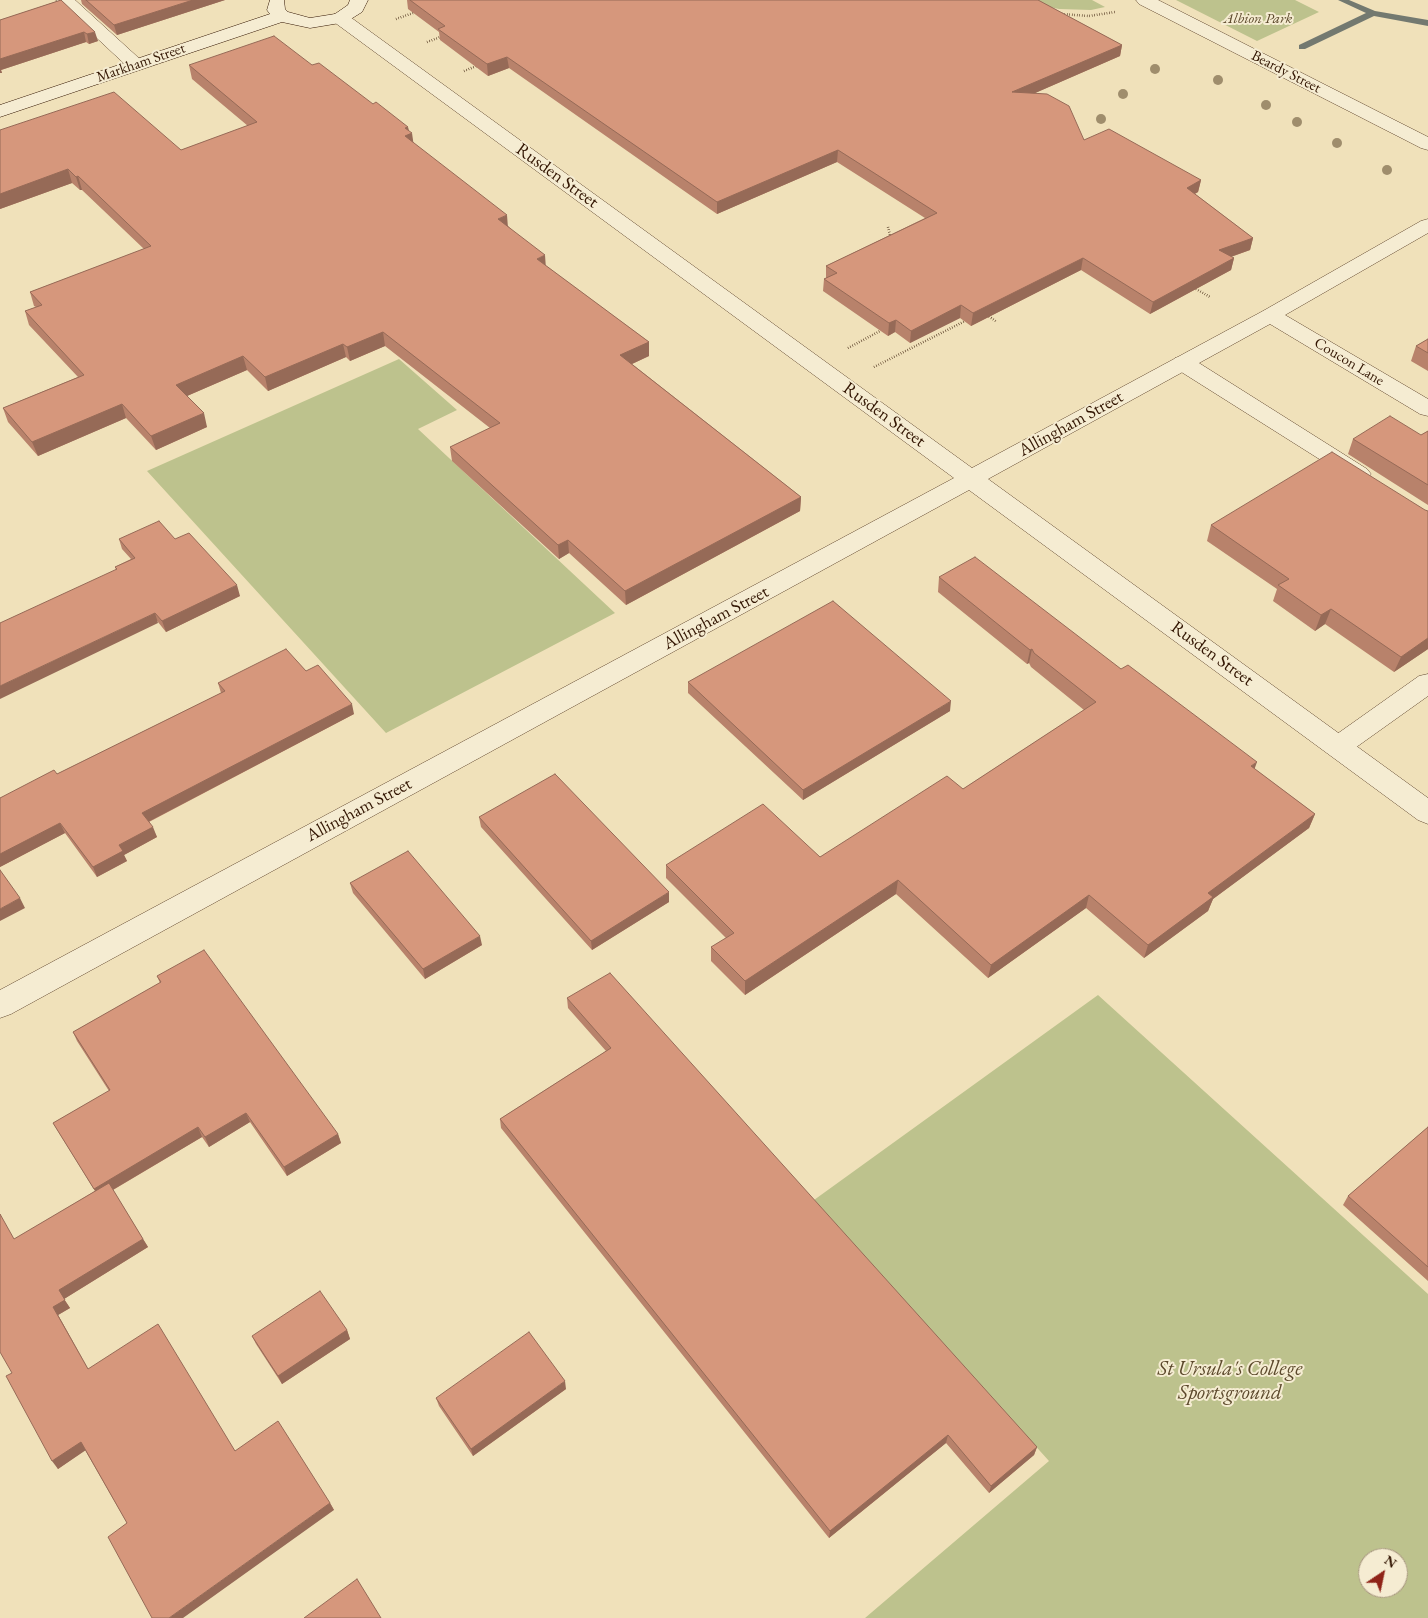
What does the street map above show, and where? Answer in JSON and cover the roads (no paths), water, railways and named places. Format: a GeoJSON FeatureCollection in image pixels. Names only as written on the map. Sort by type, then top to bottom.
{"type":"FeatureCollection","features":[{"type":"Feature","properties":{"kind":"street"},"geometry":{"type":"LineString","coordinates":[[65,0],[136,65]]}},
{"type":"Feature","properties":{"kind":"street"},"geometry":{"type":"LineString","coordinates":[[280,8],[296,21],[310,23],[340,18],[356,8],[359,0]]}},
{"type":"Feature","properties":{"kind":"street","name":"Beardy Street"},"geometry":{"type":"LineString","coordinates":[[1145,0],[1428,144]]}},
{"type":"Feature","properties":{"kind":"street","name":"Markham Street"},"geometry":{"type":"LineString","coordinates":[[0,111],[136,65],[280,8]]}},
{"type":"Feature","properties":{"kind":"street","name":"Rusden Street"},"geometry":{"type":"LineString","coordinates":[[340,18],[1428,813]]}},
{"type":"Feature","properties":{"kind":"street","name":"Allingham Street"},"geometry":{"type":"LineString","coordinates":[[0,1005],[972,479],[1270,315],[1428,225]]}},
{"type":"Feature","properties":{"kind":"street","name":"Coucon Lane"},"geometry":{"type":"LineString","coordinates":[[1270,315],[1428,409]]}},
{"type":"Feature","properties":{"kind":"street"},"geometry":{"type":"LineString","coordinates":[[1183,363],[1379,487]]}},
{"type":"Feature","properties":{"kind":"street"},"geometry":{"type":"LineString","coordinates":[[1338,746],[1428,683]]}},
{"type":"Feature","properties":{"kind":"waterway"},"geometry":{"type":"LineString","coordinates":[[1342,0],[1373,13]]}},
{"type":"Feature","properties":{"kind":"waterway"},"geometry":{"type":"LineString","coordinates":[[1302,47],[1373,13]]}},
{"type":"Feature","properties":{"kind":"waterway"},"geometry":{"type":"LineString","coordinates":[[1373,13],[1428,23]]}},
{"type":"Feature","properties":{"kind":"park label","name":"Albion Park"},"geometry":{"type":"Point","coordinates":[1258,19]}},
{"type":"Feature","properties":{"kind":"park label","name":"St Ursula's College Sportsground"},"geometry":{"type":"Point","coordinates":[1230,1381]}}]}
